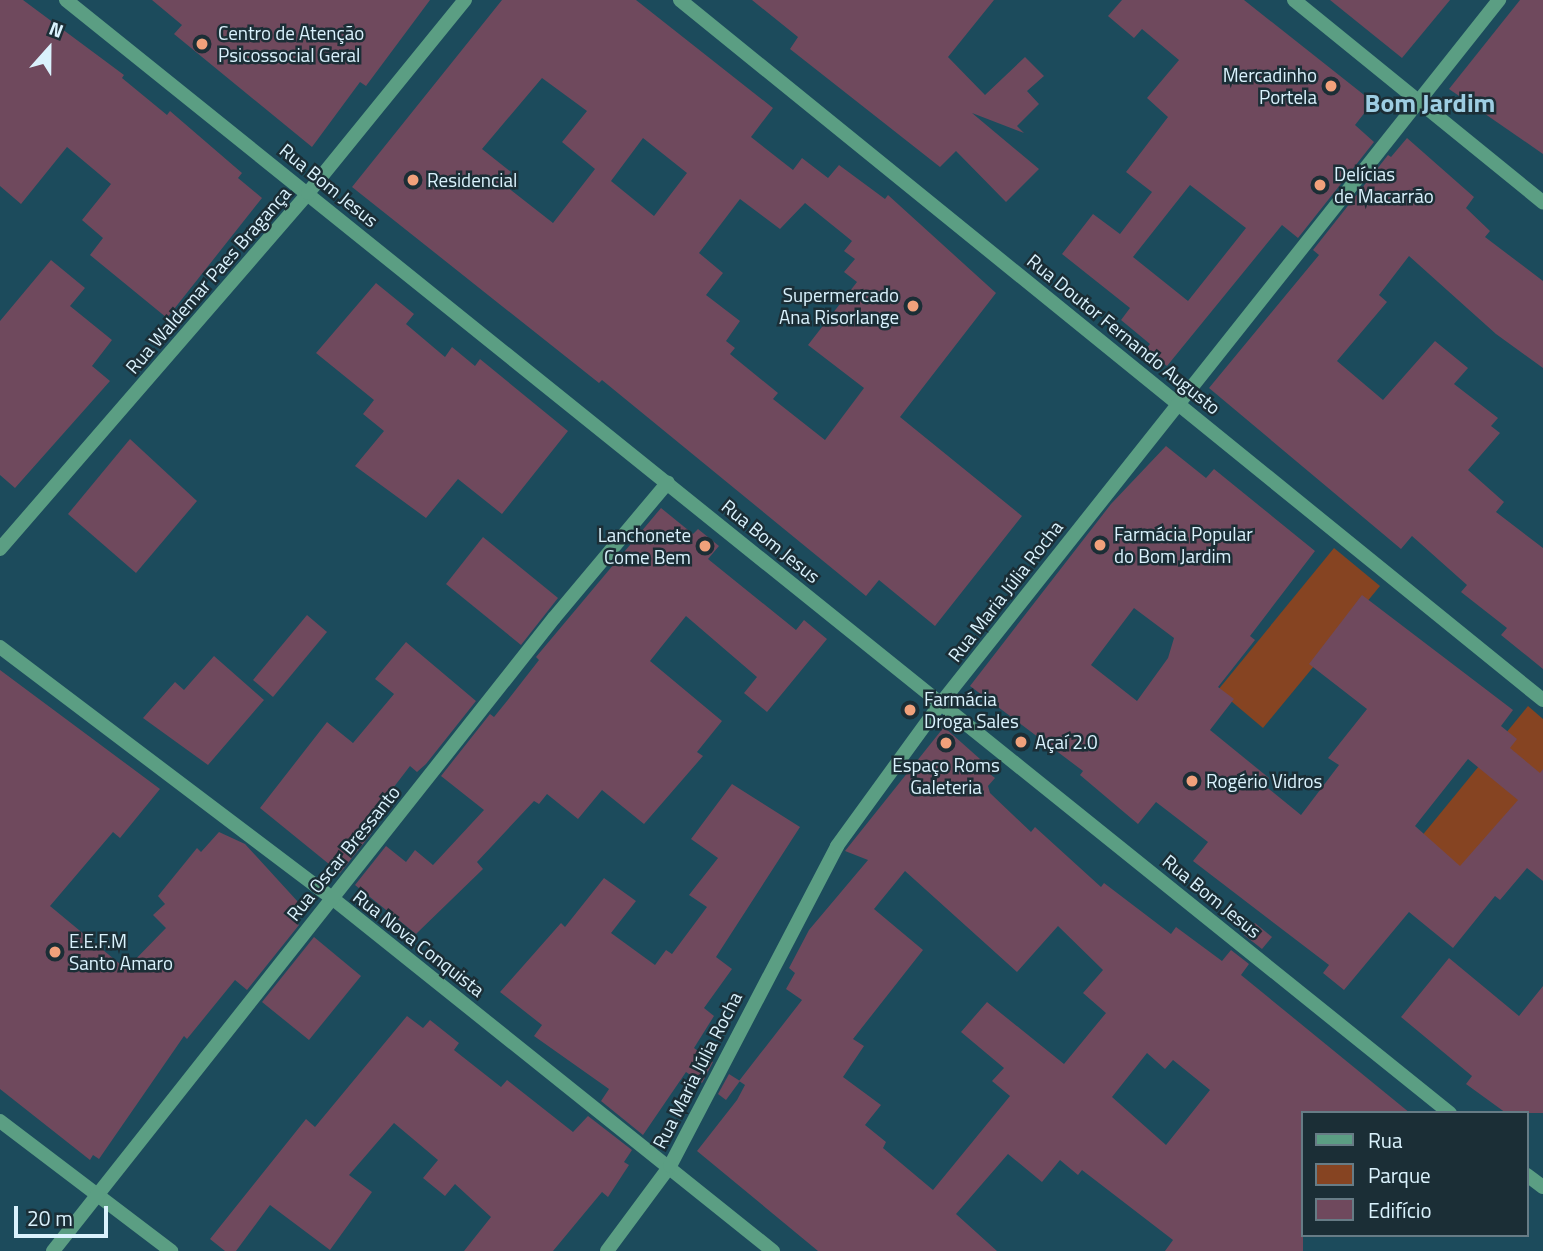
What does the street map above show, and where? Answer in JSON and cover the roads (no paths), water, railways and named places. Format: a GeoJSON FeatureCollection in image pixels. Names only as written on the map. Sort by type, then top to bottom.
{"type":"FeatureCollection","features":[{"type":"Feature","properties":{"kind":"street","name":"Rua Bom Jesus"},"geometry":{"type":"LineString","coordinates":[[66,0],[1448,1111]]}},
{"type":"Feature","properties":{"kind":"street","name":"Rua Waldemar Paes Bragança"},"geometry":{"type":"LineString","coordinates":[[0,549],[308,193],[466,0]]}},
{"type":"Feature","properties":{"kind":"street","name":"Rua Doutor Fernando Augusto"},"geometry":{"type":"LineString","coordinates":[[680,0],[1543,699]]}},
{"type":"Feature","properties":{"kind":"street"},"geometry":{"type":"LineString","coordinates":[[1294,0],[1543,202]]}},
{"type":"Feature","properties":{"kind":"street","name":"Rua Maria Júlia Rocha"},"geometry":{"type":"LineString","coordinates":[[607,1251],[670,1166],[831,855],[941,703],[1421,102],[1499,0]]}},
{"type":"Feature","properties":{"kind":"street","name":"Rua Oscar Bressanto"},"geometry":{"type":"LineString","coordinates":[[53,1251],[95,1193],[668,482]]}},
{"type":"Feature","properties":{"kind":"street","name":"Rua Nova Conquista"},"geometry":{"type":"LineString","coordinates":[[0,647],[331,898],[670,1166],[773,1251]]}},
{"type":"Feature","properties":{"kind":"street"},"geometry":{"type":"LineString","coordinates":[[0,1121],[171,1251]]}},
{"type":"Feature","properties":{"kind":"place","name":"Centro de Atenção Psicossocial Geral"},"geometry":{"type":"Point","coordinates":[202,44]}},
{"type":"Feature","properties":{"kind":"place","name":"Mercadinho Portela"},"geometry":{"type":"Point","coordinates":[1331,86]}},
{"type":"Feature","properties":{"kind":"place","name":"Residencial"},"geometry":{"type":"Point","coordinates":[413,180]}},
{"type":"Feature","properties":{"kind":"place","name":"Delícias de Macarrão"},"geometry":{"type":"Point","coordinates":[1320,185]}},
{"type":"Feature","properties":{"kind":"place","name":"Supermercado Ana Risorlange"},"geometry":{"type":"Point","coordinates":[913,306]}},
{"type":"Feature","properties":{"kind":"place","name":"Farmácia Popular do Bom Jardim"},"geometry":{"type":"Point","coordinates":[1100,545]}},
{"type":"Feature","properties":{"kind":"place","name":"Lanchonete Come Bem"},"geometry":{"type":"Point","coordinates":[705,546]}},
{"type":"Feature","properties":{"kind":"place","name":"Farmácia Droga Sales"},"geometry":{"type":"Point","coordinates":[910,710]}},
{"type":"Feature","properties":{"kind":"place","name":"Açaí 2.0"},"geometry":{"type":"Point","coordinates":[1021,742]}},
{"type":"Feature","properties":{"kind":"place","name":"Espaço Roms Galeteria"},"geometry":{"type":"Point","coordinates":[946,743]}},
{"type":"Feature","properties":{"kind":"place","name":"Rogério Vidros"},"geometry":{"type":"Point","coordinates":[1192,781]}},
{"type":"Feature","properties":{"kind":"place","name":"E.E.F.M Santo Amaro"},"geometry":{"type":"Point","coordinates":[55,952]}},
{"type":"Feature","properties":{"kind":"district","name":"Bom Jardim"},"geometry":{"type":"Point","coordinates":[1430,103]}}]}
